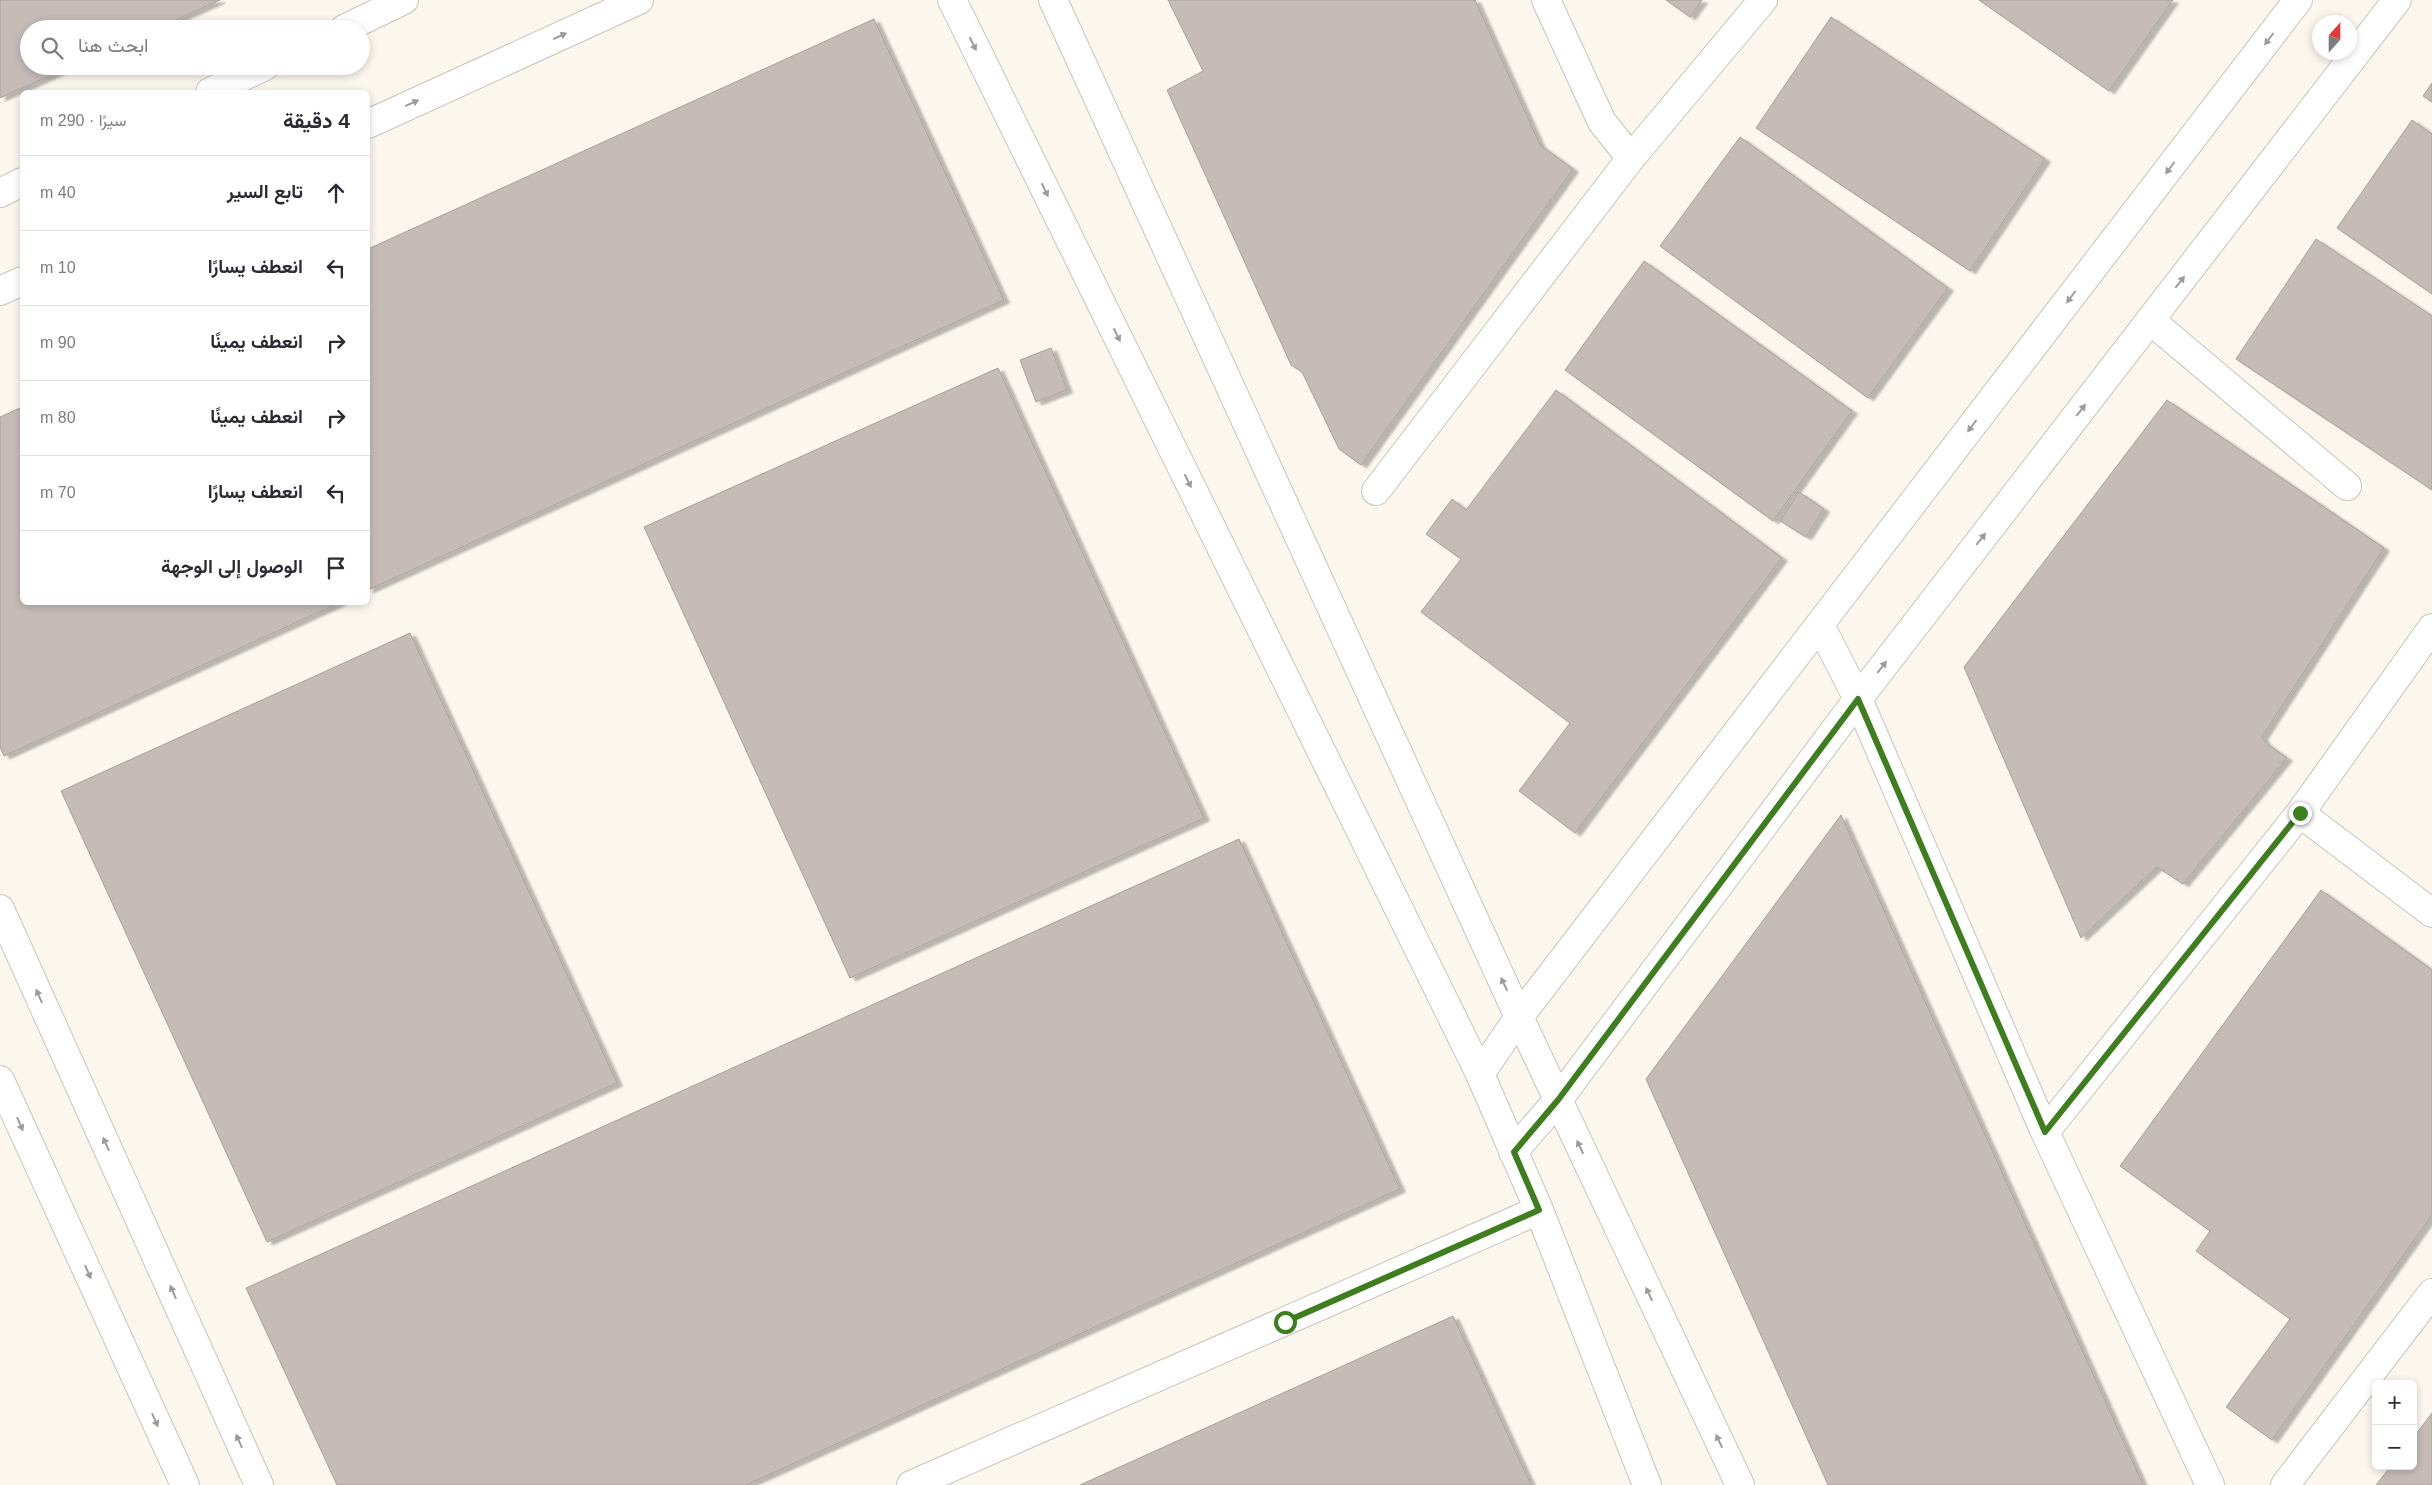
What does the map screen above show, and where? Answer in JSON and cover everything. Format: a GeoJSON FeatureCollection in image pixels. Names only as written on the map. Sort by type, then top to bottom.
{"type":"FeatureCollection","features":[{"type":"Feature","properties":{"kind":"street"},"geometry":{"type":"LineString","coordinates":[[363,20],[404,0]]}},
{"type":"Feature","properties":{"kind":"street"},"geometry":{"type":"LineString","coordinates":[[370,123],[639,0]]}},
{"type":"Feature","properties":{"kind":"street"},"geometry":{"type":"LineString","coordinates":[[952,0],[1480,1074],[1539,1210],[1648,1485]]}},
{"type":"Feature","properties":{"kind":"street"},"geometry":{"type":"LineString","coordinates":[[1053,0],[1519,1017],[1740,1485]]}},
{"type":"Feature","properties":{"kind":"street"},"geometry":{"type":"LineString","coordinates":[[1546,0],[1602,122],[1631,158]]}},
{"type":"Feature","properties":{"kind":"street"},"geometry":{"type":"LineString","coordinates":[[1376,491],[1631,158],[1763,0]]}},
{"type":"Feature","properties":{"kind":"street"},"geometry":{"type":"LineString","coordinates":[[1480,1074],[1519,1017],[2298,0]]}},
{"type":"Feature","properties":{"kind":"street"},"geometry":{"type":"LineString","coordinates":[[1514,1152],[1558,1100],[1858,699],[2397,0]]}},
{"type":"Feature","properties":{"kind":"street"},"geometry":{"type":"LineString","coordinates":[[214,90],[246,75]]}},
{"type":"Feature","properties":{"kind":"street"},"geometry":{"type":"LineString","coordinates":[[0,193],[20,183]]}},
{"type":"Feature","properties":{"kind":"street"},"geometry":{"type":"LineString","coordinates":[[0,291],[20,282]]}},
{"type":"Feature","properties":{"kind":"street"},"geometry":{"type":"LineString","coordinates":[[2150,320],[2347,486]]}},
{"type":"Feature","properties":{"kind":"street"},"geometry":{"type":"LineString","coordinates":[[1820,625],[1858,699],[2045,1132],[2210,1485]]}},
{"type":"Feature","properties":{"kind":"street"},"geometry":{"type":"LineString","coordinates":[[2045,1132],[2300,813],[2432,628]]}},
{"type":"Feature","properties":{"kind":"street"},"geometry":{"type":"LineString","coordinates":[[2300,813],[2432,913]]}},
{"type":"Feature","properties":{"kind":"street"},"geometry":{"type":"LineString","coordinates":[[0,909],[259,1485]]}},
{"type":"Feature","properties":{"kind":"street"},"geometry":{"type":"LineString","coordinates":[[0,1080],[185,1485]]}},
{"type":"Feature","properties":{"kind":"street"},"geometry":{"type":"LineString","coordinates":[[911,1485],[1539,1210]]}},
{"type":"Feature","properties":{"kind":"street"},"geometry":{"type":"LineString","coordinates":[[2285,1485],[2432,1293]]}},
{"type":"Feature","properties":{"kind":"building"},"geometry":{"type":"Polygon","coordinates":[[[0,0],[220,0],[176,20],[20,20],[20,75],[52,75],[0,98],[0,0]]]}},
{"type":"Feature","properties":{"kind":"building"},"geometry":{"type":"Polygon","coordinates":[[[1168,0],[1475,0],[1540,145],[1573,169],[1361,465],[1339,449],[1302,372],[1291,365],[1167,90],[1203,71],[1168,0]]]}},
{"type":"Feature","properties":{"kind":"building"},"geometry":{"type":"Polygon","coordinates":[[[1666,0],[1702,0],[1690,17],[1666,0]]]}},
{"type":"Feature","properties":{"kind":"building"},"geometry":{"type":"Polygon","coordinates":[[[1979,0],[2173,0],[2109,91],[1979,0]]]}},
{"type":"Feature","properties":{"kind":"building"},"geometry":{"type":"Polygon","coordinates":[[[1831,17],[2045,159],[1970,271],[1756,128],[1831,17]]]}},
{"type":"Feature","properties":{"kind":"building"},"geometry":{"type":"Polygon","coordinates":[[[874,19],[1004,300],[370,589],[370,248],[874,19]]]}},
{"type":"Feature","properties":{"kind":"building"},"geometry":{"type":"Polygon","coordinates":[[[2432,83],[2432,102],[2423,96],[2432,83]]]}},
{"type":"Feature","properties":{"kind":"building"},"geometry":{"type":"Polygon","coordinates":[[[2412,120],[2432,134],[2432,294],[2337,228],[2412,120]]]}},
{"type":"Feature","properties":{"kind":"building"},"geometry":{"type":"Polygon","coordinates":[[[1740,137],[1948,288],[1868,398],[1660,246],[1740,137]]]}},
{"type":"Feature","properties":{"kind":"building"},"geometry":{"type":"Polygon","coordinates":[[[2316,239],[2432,316],[2432,490],[2236,359],[2316,239]]]}},
{"type":"Feature","properties":{"kind":"building"},"geometry":{"type":"Polygon","coordinates":[[[1644,261],[1852,411],[1773,521],[1565,370],[1644,261]]]}},
{"type":"Feature","properties":{"kind":"building"},"geometry":{"type":"Polygon","coordinates":[[[1051,348],[1067,390],[1036,402],[1020,360],[1051,348]]]}},
{"type":"Feature","properties":{"kind":"building"},"geometry":{"type":"Polygon","coordinates":[[[998,368],[1204,818],[850,978],[644,527],[998,368]]]}},
{"type":"Feature","properties":{"kind":"building"},"geometry":{"type":"Polygon","coordinates":[[[1556,390],[1782,558],[1575,833],[1519,791],[1570,723],[1421,612],[1461,559],[1426,534],[1452,499],[1466,510],[1556,390]]]}},
{"type":"Feature","properties":{"kind":"building"},"geometry":{"type":"Polygon","coordinates":[[[2167,400],[2384,548],[2262,737],[2266,743],[2287,758],[2183,884],[2157,867],[2081,938],[1964,667],[2167,400]]]}},
{"type":"Feature","properties":{"kind":"building"},"geometry":{"type":"Polygon","coordinates":[[[20,408],[20,605],[334,605],[4,756],[0,747],[0,417],[20,408]]]}},
{"type":"Feature","properties":{"kind":"building"},"geometry":{"type":"Polygon","coordinates":[[[1799,492],[1824,509],[1806,537],[1780,521],[1799,492]]]}},
{"type":"Feature","properties":{"kind":"building"},"geometry":{"type":"Polygon","coordinates":[[[410,633],[617,1083],[267,1242],[61,791],[410,633]]]}},
{"type":"Feature","properties":{"kind":"building"},"geometry":{"type":"Polygon","coordinates":[[[1841,815],[2143,1485],[1828,1485],[1646,1079],[1841,815]]]}},
{"type":"Feature","properties":{"kind":"building"},"geometry":{"type":"Polygon","coordinates":[[[1239,839],[1400,1189],[746,1485],[337,1485],[246,1288],[1239,839]]]}},
{"type":"Feature","properties":{"kind":"building"},"geometry":{"type":"Polygon","coordinates":[[[2321,890],[2432,970],[2432,1215],[2272,1440],[2226,1407],[2290,1319],[2196,1251],[2210,1231],[2120,1166],[2321,890]]]}},
{"type":"Feature","properties":{"kind":"building"},"geometry":{"type":"Polygon","coordinates":[[[1453,1316],[1531,1485],[1080,1485],[1453,1316]]]}},
{"type":"Feature","properties":{"kind":"building"},"geometry":{"type":"Polygon","coordinates":[[[2432,1413],[2432,1485],[2376,1485],[2388,1470],[2417,1470],[2417,1433],[2432,1413]]]}},
{"type":"Feature","properties":{"kind":"route"},"geometry":{"type":"LineString","coordinates":[[1285,1322],[1539,1210],[1514,1152],[1558,1100],[1858,699],[2045,1132],[2300,813]]}}]}
